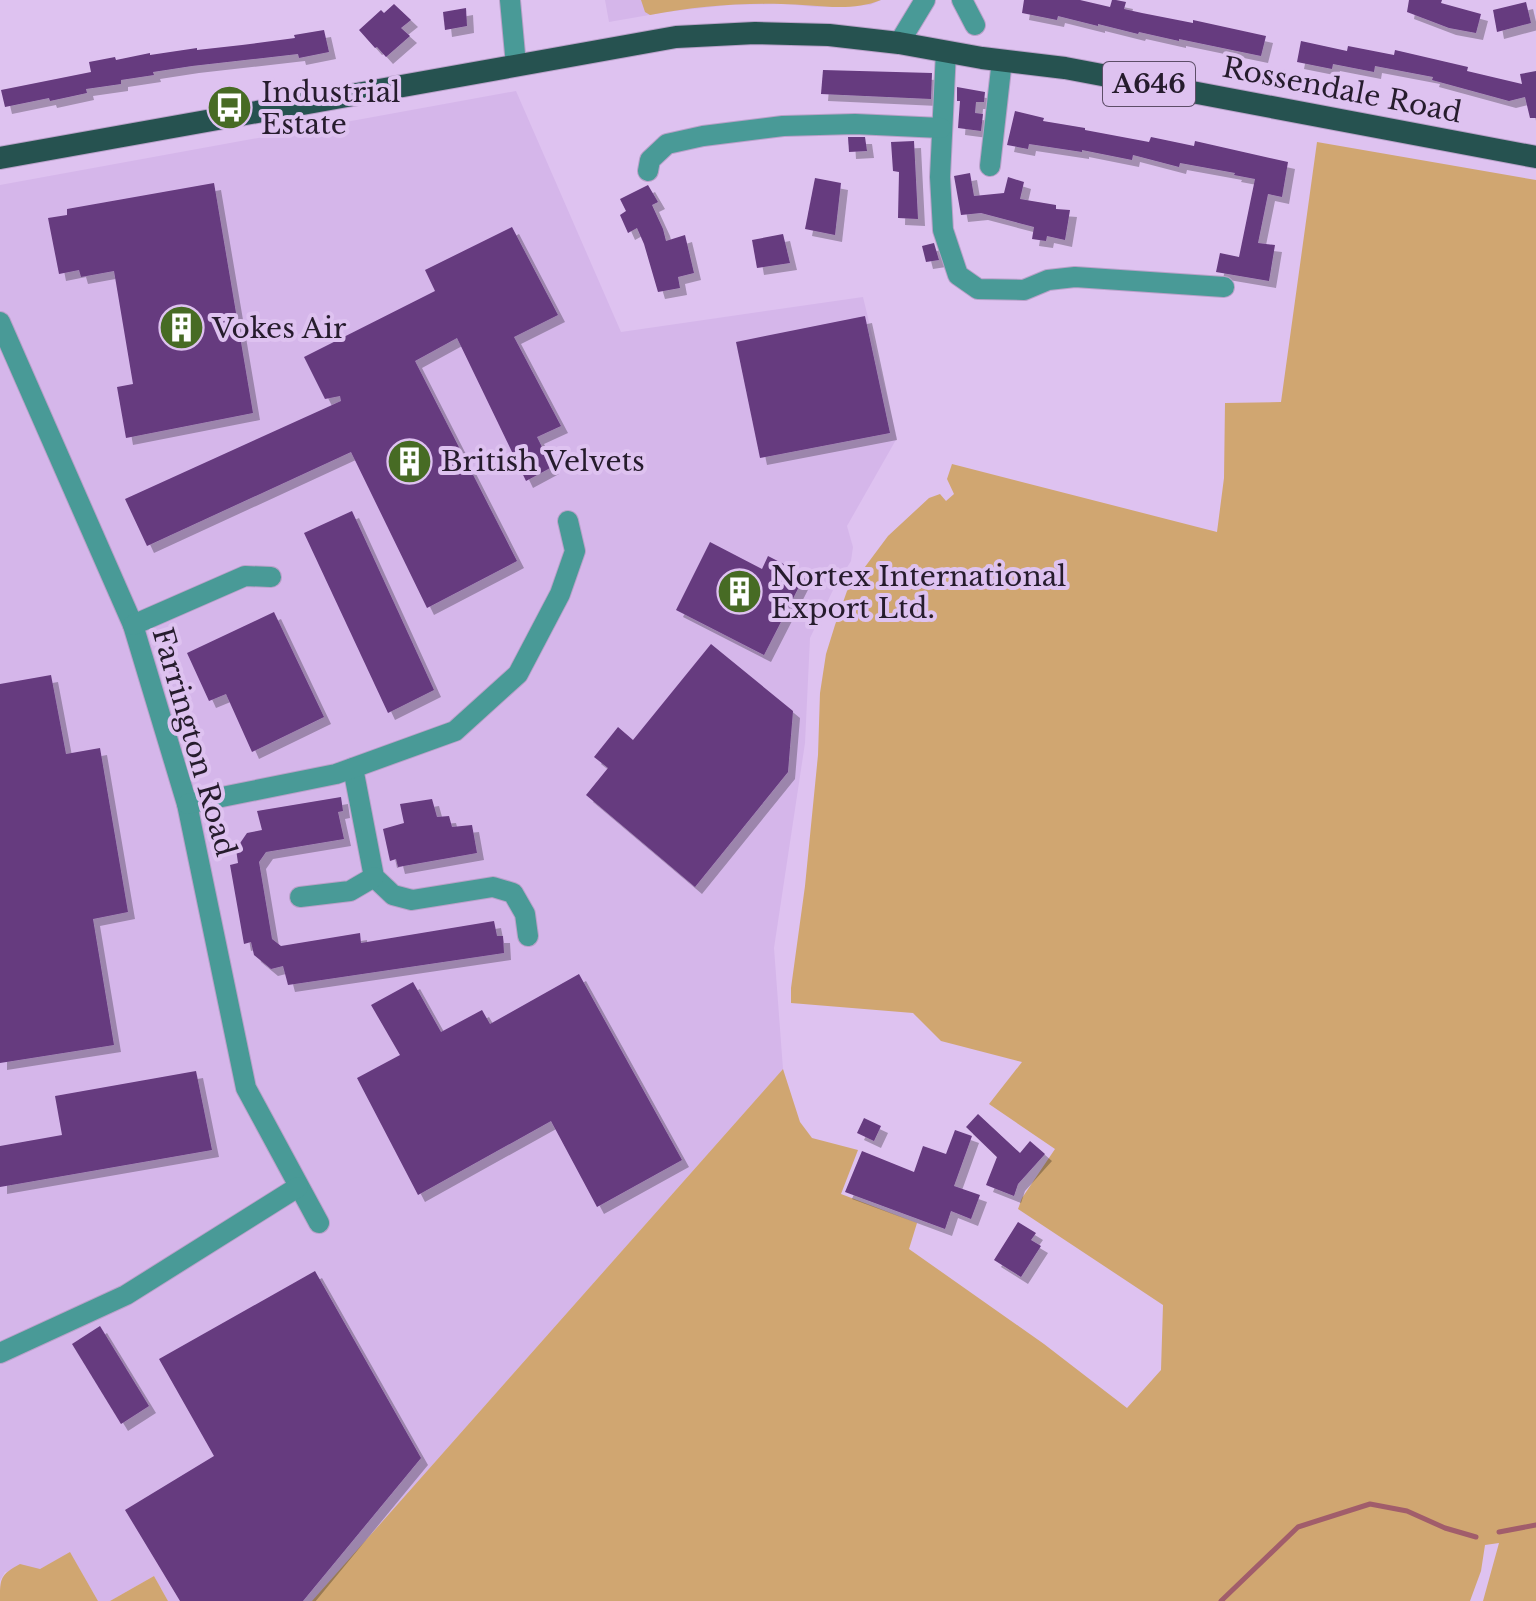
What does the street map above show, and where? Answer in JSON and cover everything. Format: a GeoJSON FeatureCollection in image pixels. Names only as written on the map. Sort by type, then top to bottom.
{"type":"FeatureCollection","features":[{"type":"Feature","properties":{"kind":"highway","name":"Rossendale Road"},"geometry":{"type":"LineString","coordinates":[[0,158],[676,37],[755,33],[829,35],[1065,68],[1536,157]]}},
{"type":"Feature","properties":{"kind":"street"},"geometry":{"type":"LineString","coordinates":[[510,0],[516,65]]}},
{"type":"Feature","properties":{"kind":"street"},"geometry":{"type":"LineString","coordinates":[[899,43],[925,0]]}},
{"type":"Feature","properties":{"kind":"street"},"geometry":{"type":"LineString","coordinates":[[962,0],[975,25]]}},
{"type":"Feature","properties":{"kind":"street"},"geometry":{"type":"LineString","coordinates":[[946,51],[940,177],[943,230],[958,275],[978,289],[1024,290],[1048,280],[1075,277],[1224,287]]}},
{"type":"Feature","properties":{"kind":"street"},"geometry":{"type":"LineString","coordinates":[[990,166],[1002,60]]}},
{"type":"Feature","properties":{"kind":"street"},"geometry":{"type":"LineString","coordinates":[[648,171],[650,160],[667,144],[703,136],[783,126],[855,124],[941,128]]}},
{"type":"Feature","properties":{"kind":"street","name":"Farrington Road"},"geometry":{"type":"LineString","coordinates":[[0,322],[133,625],[187,804],[246,1088],[319,1223]]}},
{"type":"Feature","properties":{"kind":"street"},"geometry":{"type":"LineString","coordinates":[[187,804],[336,774],[455,731],[518,674],[560,594],[575,551],[568,521]]}},
{"type":"Feature","properties":{"kind":"street"},"geometry":{"type":"LineString","coordinates":[[133,625],[245,576],[271,577]]}},
{"type":"Feature","properties":{"kind":"street"},"geometry":{"type":"LineString","coordinates":[[353,768],[374,877],[393,895],[412,900],[493,887],[513,893],[525,914],[528,936]]}},
{"type":"Feature","properties":{"kind":"street"},"geometry":{"type":"LineString","coordinates":[[300,897],[350,891],[374,877]]}},
{"type":"Feature","properties":{"kind":"street"},"geometry":{"type":"LineString","coordinates":[[0,1353],[126,1295],[298,1187]]}},
{"type":"Feature","properties":{"kind":"shaded area"},"geometry":{"type":"Polygon","coordinates":[[[605,0],[881,0],[870,5],[816,7],[730,5],[609,22],[605,0]]]}},
{"type":"Feature","properties":{"kind":"shaded area"},"geometry":{"type":"Polygon","coordinates":[[[641,0],[881,0],[844,7],[732,5],[650,15],[645,12],[641,0]]]}},
{"type":"Feature","properties":{"kind":"shaded area"},"geometry":{"type":"Polygon","coordinates":[[[516,91],[621,332],[863,297],[897,438],[847,526],[853,547],[851,561],[810,638],[805,743],[774,948],[783,1069],[312,1601],[168,1601],[154,1576],[110,1601],[98,1601],[70,1553],[40,1569],[5,1572],[0,1581],[0,185],[516,91]]]}},
{"type":"Feature","properties":{"kind":"shaded area"},"geometry":{"type":"Polygon","coordinates":[[[1317,142],[1536,180],[1536,1601],[1483,1601],[1499,1543],[1485,1545],[1481,1571],[1470,1601],[312,1601],[783,1069],[800,1122],[812,1138],[858,1150],[841,1194],[917,1223],[909,1249],[1044,1344],[1127,1408],[1161,1370],[1163,1305],[1018,1209],[1055,1149],[989,1104],[1022,1062],[941,1041],[913,1013],[791,1003],[818,755],[820,693],[826,654],[847,591],[888,536],[929,498],[940,494],[946,501],[954,494],[947,479],[952,464],[1217,532],[1224,478],[1225,403],[1281,402],[1317,142]]]}},
{"type":"Feature","properties":{"kind":"shaded area"},"geometry":{"type":"Polygon","coordinates":[[[70,1552],[98,1601],[0,1601],[1,1582],[8,1571],[20,1564],[40,1569],[70,1552]]]}},
{"type":"Feature","properties":{"kind":"shaded area"},"geometry":{"type":"Polygon","coordinates":[[[154,1576],[168,1601],[110,1601],[154,1576]]]}},
{"type":"Feature","properties":{"kind":"building"},"geometry":{"type":"Polygon","coordinates":[[[1024,0],[1080,0],[1110,7],[1112,0],[1116,0],[1126,2],[1124,9],[1266,36],[1261,56],[1058,16],[1057,20],[1022,13],[1024,0]]]}},
{"type":"Feature","properties":{"kind":"building"},"geometry":{"type":"Polygon","coordinates":[[[1409,0],[1442,0],[1441,3],[1481,14],[1476,33],[1449,28],[1407,12],[1409,0]]]}},
{"type":"Feature","properties":{"kind":"building"},"geometry":{"type":"Polygon","coordinates":[[[1526,2],[1531,23],[1497,32],[1493,10],[1526,2]]]}},
{"type":"Feature","properties":{"kind":"building"},"geometry":{"type":"Polygon","coordinates":[[[394,4],[411,20],[401,28],[410,36],[386,57],[359,30],[381,10],[384,13],[394,4]]]}},
{"type":"Feature","properties":{"kind":"building"},"geometry":{"type":"Polygon","coordinates":[[[466,8],[467,26],[445,30],[443,12],[466,8]]]}},
{"type":"Feature","properties":{"kind":"building"},"geometry":{"type":"Polygon","coordinates":[[[324,30],[329,52],[299,58],[298,54],[153,72],[154,75],[121,80],[121,84],[86,89],[87,93],[5,107],[1,90],[91,72],[89,62],[115,57],[116,60],[150,53],[242,45],[295,38],[294,35],[324,30]]]}},
{"type":"Feature","properties":{"kind":"building"},"geometry":{"type":"Polygon","coordinates":[[[1301,41],[1347,51],[1348,46],[1394,55],[1395,50],[1468,67],[1467,71],[1522,84],[1520,74],[1536,71],[1536,118],[1530,118],[1525,97],[1509,101],[1432,80],[1433,77],[1375,66],[1374,72],[1333,64],[1332,69],[1297,62],[1301,41]]]}},
{"type":"Feature","properties":{"kind":"building"},"geometry":{"type":"Polygon","coordinates":[[[823,70],[932,73],[931,99],[821,94],[823,70]]]}},
{"type":"Feature","properties":{"kind":"building"},"geometry":{"type":"Polygon","coordinates":[[[957,87],[985,92],[984,102],[976,102],[975,113],[983,114],[981,131],[958,128],[960,101],[957,101],[957,87]]]}},
{"type":"Feature","properties":{"kind":"building"},"geometry":{"type":"Polygon","coordinates":[[[1015,111],[1044,118],[1043,121],[1149,142],[1151,137],[1194,146],[1195,141],[1288,162],[1282,197],[1268,194],[1258,243],[1275,245],[1269,281],[1216,272],[1220,253],[1239,257],[1255,179],[1180,163],[1179,167],[1133,155],[1132,160],[1082,150],[1029,144],[1028,149],[1007,145],[1015,111]]]}},
{"type":"Feature","properties":{"kind":"building"},"geometry":{"type":"Polygon","coordinates":[[[848,137],[865,137],[867,151],[849,152],[848,137]]]}},
{"type":"Feature","properties":{"kind":"building"},"geometry":{"type":"Polygon","coordinates":[[[914,141],[918,219],[898,218],[899,172],[893,171],[891,142],[914,141]]]}},
{"type":"Feature","properties":{"kind":"building"},"geometry":{"type":"Polygon","coordinates":[[[970,173],[974,196],[1004,193],[1008,177],[1024,182],[1020,199],[1070,210],[1065,240],[1047,236],[1046,241],[1032,239],[1034,227],[981,213],[961,215],[954,176],[970,173]]]}},
{"type":"Feature","properties":{"kind":"building"},"geometry":{"type":"Polygon","coordinates":[[[815,178],[841,183],[835,235],[805,229],[815,178]]]}},
{"type":"Feature","properties":{"kind":"building","name":"Vokes Air"},"geometry":{"type":"Polygon","coordinates":[[[214,183],[253,413],[126,438],[117,387],[133,384],[114,271],[81,277],[79,270],[59,274],[48,218],[67,215],[67,209],[214,183]]]}},
{"type":"Feature","properties":{"kind":"building"},"geometry":{"type":"Polygon","coordinates":[[[648,185],[658,202],[652,205],[666,241],[685,235],[694,273],[678,277],[680,288],[658,292],[637,228],[628,233],[620,215],[626,211],[620,199],[648,185]]]}},
{"type":"Feature","properties":{"kind":"building"},"geometry":{"type":"Polygon","coordinates":[[[512,227],[558,315],[514,337],[561,426],[537,437],[552,467],[526,481],[457,338],[415,361],[517,561],[427,608],[351,452],[147,546],[125,499],[341,401],[340,396],[325,399],[304,357],[435,291],[425,270],[512,227]]]}},
{"type":"Feature","properties":{"kind":"building"},"geometry":{"type":"Polygon","coordinates":[[[783,234],[790,263],[757,268],[752,240],[783,234]]]}},
{"type":"Feature","properties":{"kind":"building"},"geometry":{"type":"Polygon","coordinates":[[[934,243],[939,260],[926,262],[922,246],[934,243]]]}},
{"type":"Feature","properties":{"kind":"building"},"geometry":{"type":"Polygon","coordinates":[[[865,316],[890,433],[760,458],[736,342],[865,316]]]}},
{"type":"Feature","properties":{"kind":"building"},"geometry":{"type":"Polygon","coordinates":[[[352,511],[434,690],[388,713],[304,533],[352,511]]]}},
{"type":"Feature","properties":{"kind":"building","name":"Nortex International Export Ltd."},"geometry":{"type":"Polygon","coordinates":[[[710,542],[762,569],[768,556],[805,575],[764,655],[676,610],[710,542]]]}},
{"type":"Feature","properties":{"kind":"building"},"geometry":{"type":"Polygon","coordinates":[[[274,612],[324,717],[252,752],[226,694],[209,701],[187,653],[274,612]]]}},
{"type":"Feature","properties":{"kind":"building"},"geometry":{"type":"Polygon","coordinates":[[[711,644],[793,711],[788,772],[695,887],[586,795],[608,768],[594,757],[618,727],[633,740],[711,644]]]}},
{"type":"Feature","properties":{"kind":"building"},"geometry":{"type":"Polygon","coordinates":[[[51,675],[66,754],[100,748],[128,912],[93,919],[114,1045],[0,1063],[0,684],[51,675]]]}},
{"type":"Feature","properties":{"kind":"building"},"geometry":{"type":"Polygon","coordinates":[[[341,797],[343,811],[338,812],[344,839],[266,852],[259,862],[272,939],[281,946],[360,933],[361,943],[494,921],[497,936],[503,936],[504,953],[288,985],[283,966],[271,969],[254,955],[251,942],[244,944],[230,865],[238,863],[236,849],[247,833],[262,830],[257,811],[341,797]]]}},
{"type":"Feature","properties":{"kind":"building"},"geometry":{"type":"Polygon","coordinates":[[[432,799],[437,817],[449,816],[452,827],[472,825],[477,853],[398,867],[396,859],[390,861],[383,829],[404,823],[400,804],[432,799]]]}},
{"type":"Feature","properties":{"kind":"building"},"geometry":{"type":"Polygon","coordinates":[[[579,974],[682,1160],[597,1207],[551,1121],[418,1195],[357,1078],[400,1055],[371,1005],[413,982],[441,1032],[482,1010],[490,1024],[579,974]]]}},
{"type":"Feature","properties":{"kind":"building"},"geometry":{"type":"Polygon","coordinates":[[[196,1071],[212,1150],[0,1187],[0,1146],[62,1135],[55,1096],[196,1071]]]}},
{"type":"Feature","properties":{"kind":"building"},"geometry":{"type":"Polygon","coordinates":[[[978,1114],[1020,1153],[1030,1141],[1045,1154],[1018,1184],[1014,1196],[986,1185],[997,1157],[966,1127],[978,1114]]]}},
{"type":"Feature","properties":{"kind":"building"},"geometry":{"type":"Polygon","coordinates":[[[864,1118],[881,1126],[874,1141],[857,1133],[864,1118]]]}},
{"type":"Feature","properties":{"kind":"building"},"geometry":{"type":"Polygon","coordinates":[[[955,1130],[972,1136],[954,1186],[980,1195],[971,1219],[951,1211],[945,1229],[845,1192],[862,1151],[914,1172],[923,1146],[946,1154],[955,1130]]]}},
{"type":"Feature","properties":{"kind":"building"},"geometry":{"type":"Polygon","coordinates":[[[1018,1222],[1036,1233],[1031,1240],[1041,1246],[1021,1277],[994,1260],[1018,1222]]]}},
{"type":"Feature","properties":{"kind":"building"},"geometry":{"type":"Polygon","coordinates":[[[315,1271],[421,1458],[303,1601],[180,1601],[125,1510],[214,1456],[159,1359],[315,1271]]]}},
{"type":"Feature","properties":{"kind":"building"},"geometry":{"type":"Polygon","coordinates":[[[100,1326],[149,1406],[121,1424],[72,1344],[100,1326]]]}},
{"type":"Feature","properties":{"kind":"waterway"},"geometry":{"type":"LineString","coordinates":[[1221,1601],[1298,1527],[1370,1504],[1407,1511],[1445,1528],[1476,1537]]}},
{"type":"Feature","properties":{"kind":"waterway"},"geometry":{"type":"LineString","coordinates":[[1499,1532],[1536,1525]]}},
{"type":"Feature","properties":{"kind":"place","name":"Industrial Estate"},"geometry":{"type":"Point","coordinates":[230,108]}},
{"type":"Feature","properties":{"kind":"place","name":"Vokes Air"},"geometry":{"type":"Point","coordinates":[181,328]}},
{"type":"Feature","properties":{"kind":"place","name":"British Velvets"},"geometry":{"type":"Point","coordinates":[410,461]}},
{"type":"Feature","properties":{"kind":"place","name":"Nortex International Export Ltd."},"geometry":{"type":"Point","coordinates":[740,592]}}]}
